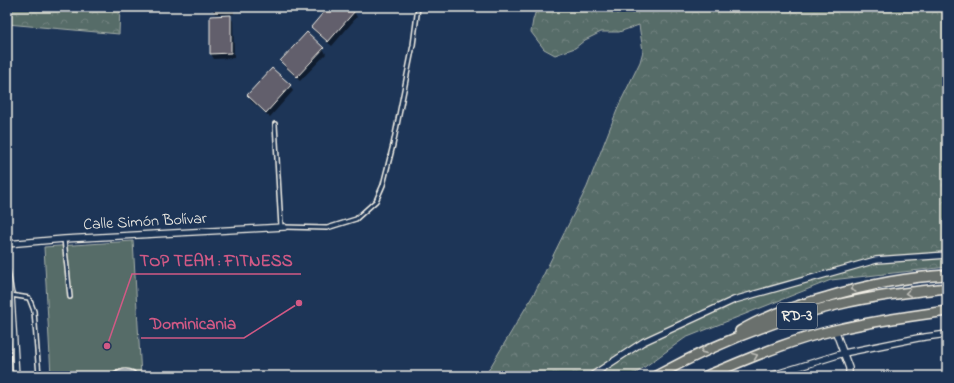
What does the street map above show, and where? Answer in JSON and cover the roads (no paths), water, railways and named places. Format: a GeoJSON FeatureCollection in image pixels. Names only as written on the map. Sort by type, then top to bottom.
{"type":"FeatureCollection","features":[{"type":"Feature","properties":{"kind":"highway"},"geometry":{"type":"LineString","coordinates":[[725,342],[740,330],[767,317],[808,302],[888,281],[947,274]]}},
{"type":"Feature","properties":{"kind":"highway","name":"RD-3"},"geometry":{"type":"LineString","coordinates":[[656,376],[691,357],[725,342],[795,316],[836,305],[947,288]]}},
{"type":"Feature","properties":{"kind":"highway","name":"RD-3"},"geometry":{"type":"LineString","coordinates":[[706,376],[767,351],[835,330],[908,316],[947,311]]}},
{"type":"Feature","properties":{"kind":"street","name":"Calle Simón Bolívar"},"geometry":{"type":"LineString","coordinates":[[7,244],[64,239],[282,227]]}},
{"type":"Feature","properties":{"kind":"street"},"geometry":{"type":"LineString","coordinates":[[591,376],[643,342],[734,300],[876,260],[947,255]]}},
{"type":"Feature","properties":{"kind":"street"},"geometry":{"type":"LineString","coordinates":[[7,272],[10,295],[10,332],[16,376]]}},
{"type":"Feature","properties":{"kind":"street"},"geometry":{"type":"LineString","coordinates":[[835,330],[850,368],[849,376]]}},
{"type":"Feature","properties":{"kind":"street"},"geometry":{"type":"LineString","coordinates":[[770,376],[844,353],[918,338],[947,334]]}},
{"type":"Feature","properties":{"kind":"lane"},"geometry":{"type":"LineString","coordinates":[[275,124],[282,227],[327,228],[356,219],[376,201],[383,185],[393,145],[413,44],[418,7]]}},
{"type":"Feature","properties":{"kind":"lane"},"geometry":{"type":"LineString","coordinates":[[64,239],[70,297]]}},
{"type":"Feature","properties":{"kind":"lane"},"geometry":{"type":"LineString","coordinates":[[10,295],[29,298],[34,311],[39,376]]}},
{"type":"Feature","properties":{"kind":"lane"},"geometry":{"type":"LineString","coordinates":[[114,376],[125,371],[133,373],[134,376]]}},
{"type":"Feature","properties":{"kind":"place","name":"Dominicania"},"geometry":{"type":"Point","coordinates":[299,303]}},
{"type":"Feature","properties":{"kind":"place","name":"TOP TEAM : FITNESS"},"geometry":{"type":"Point","coordinates":[107,346]}}]}
